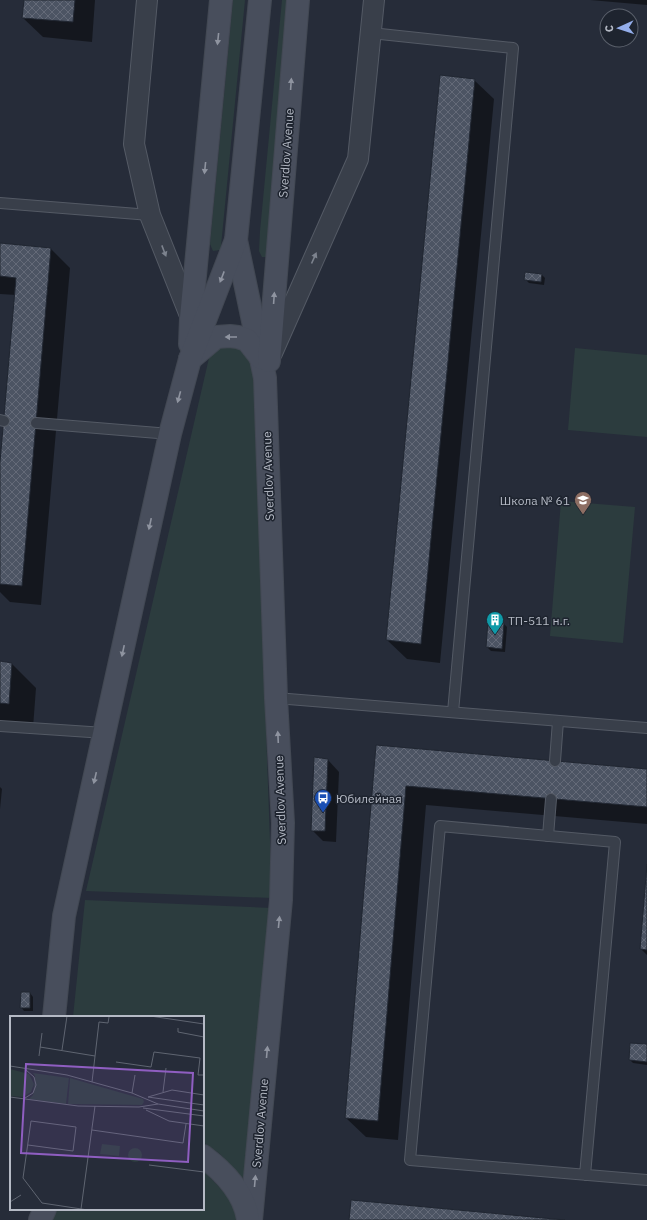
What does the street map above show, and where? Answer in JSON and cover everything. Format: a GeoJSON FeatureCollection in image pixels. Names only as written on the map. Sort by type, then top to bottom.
{"type":"FeatureCollection","features":[{"type":"Feature","properties":{"kind":"main road","name":"Sverdlov Avenue"},"geometry":{"type":"LineString","coordinates":[[190,360],[190,318],[221,0]]}},
{"type":"Feature","properties":{"kind":"main road","name":"Sverdlov Avenue"},"geometry":{"type":"LineString","coordinates":[[54,1016],[64,916],[170,434],[190,360],[236,240],[260,0]]}},
{"type":"Feature","properties":{"kind":"main road","name":"Sverdlov Avenue"},"geometry":{"type":"LineString","coordinates":[[251,1220],[281,900],[283,823],[276,698],[265,364],[298,0]]}},
{"type":"Feature","properties":{"kind":"main road","name":"Sverdlov Avenue"},"geometry":{"type":"LineString","coordinates":[[236,240],[265,364]]}},
{"type":"Feature","properties":{"kind":"main road"},"geometry":{"type":"LineString","coordinates":[[190,360],[216,338],[230,336],[247,340],[265,364]]}},
{"type":"Feature","properties":{"kind":"main road"},"geometry":{"type":"LineString","coordinates":[[204,1157],[224,1174],[241,1195],[248,1220]]}},
{"type":"Feature","properties":{"kind":"main road"},"geometry":{"type":"LineString","coordinates":[[35,1220],[36,1210]]}},
{"type":"Feature","properties":{"kind":"main road"},"geometry":{"type":"LineString","coordinates":[[40,1220],[45,1210]]}},
{"type":"Feature","properties":{"kind":"street"},"geometry":{"type":"LineString","coordinates":[[146,0],[134,144],[150,215],[190,318]]}},
{"type":"Feature","properties":{"kind":"street"},"geometry":{"type":"LineString","coordinates":[[265,364],[358,159],[374,0]]}},
{"type":"Feature","properties":{"kind":"lane"},"geometry":{"type":"LineString","coordinates":[[371,33],[513,48],[453,712]]}},
{"type":"Feature","properties":{"kind":"lane"},"geometry":{"type":"LineString","coordinates":[[0,203],[150,215]]}},
{"type":"Feature","properties":{"kind":"lane"},"geometry":{"type":"LineString","coordinates":[[36,423],[170,434]]}},
{"type":"Feature","properties":{"kind":"lane"},"geometry":{"type":"LineString","coordinates":[[276,698],[647,728]]}},
{"type":"Feature","properties":{"kind":"lane"},"geometry":{"type":"LineString","coordinates":[[555,761],[558,721]]}},
{"type":"Feature","properties":{"kind":"lane"},"geometry":{"type":"LineString","coordinates":[[0,726],[105,733]]}},
{"type":"Feature","properties":{"kind":"lane"},"geometry":{"type":"LineString","coordinates":[[548,836],[551,798]]}},
{"type":"Feature","properties":{"kind":"lane"},"geometry":{"type":"LineString","coordinates":[[586,1175],[616,842],[440,826],[410,1160],[586,1175],[647,1180]]}},
{"type":"Feature","properties":{"kind":"shaded area"},"geometry":{"type":"Polygon","coordinates":[[[233,0],[245,0],[221,246],[220,250],[213,251],[210,244],[233,0]]]}},
{"type":"Feature","properties":{"kind":"shaded area"},"geometry":{"type":"Polygon","coordinates":[[[282,0],[294,0],[268,257],[262,257],[259,251],[260,231],[282,0]]]}},
{"type":"Feature","properties":{"kind":"shaded area"},"geometry":{"type":"Polygon","coordinates":[[[237,343],[253,361],[272,898],[86,891],[209,358],[214,350],[220,346],[237,343]]]}},
{"type":"Feature","properties":{"kind":"shaded area"},"geometry":{"type":"Polygon","coordinates":[[[575,348],[647,355],[647,437],[568,430],[575,348]]]}},
{"type":"Feature","properties":{"kind":"shaded area"},"geometry":{"type":"Polygon","coordinates":[[[561,501],[635,507],[623,643],[550,636],[561,501]]]}},
{"type":"Feature","properties":{"kind":"shaded area"},"geometry":{"type":"Polygon","coordinates":[[[85,900],[271,908],[248,1184],[220,1154],[204,1143],[204,1016],[73,1016],[85,900]]]}},
{"type":"Feature","properties":{"kind":"shaded area"},"geometry":{"type":"Polygon","coordinates":[[[204,1171],[232,1202],[240,1220],[53,1220],[57,1210],[204,1210],[204,1171]]]}},
{"type":"Feature","properties":{"kind":"building"},"geometry":{"type":"Polygon","coordinates":[[[24,0],[75,0],[73,22],[22,18],[24,0]]]}},
{"type":"Feature","properties":{"kind":"building"},"geometry":{"type":"Polygon","coordinates":[[[440,75],[475,79],[421,644],[386,640],[440,75]]]}},
{"type":"Feature","properties":{"kind":"building"},"geometry":{"type":"Polygon","coordinates":[[[0,243],[51,248],[22,586],[0,584],[0,462],[16,278],[0,276],[0,243]]]}},
{"type":"Feature","properties":{"kind":"building"},"geometry":{"type":"Polygon","coordinates":[[[525,272],[542,274],[541,282],[524,280],[525,272]]]}},
{"type":"Feature","properties":{"kind":"building","name":"ТП-511 н.г."},"geometry":{"type":"Polygon","coordinates":[[[488,621],[504,623],[502,649],[486,647],[488,621]]]}},
{"type":"Feature","properties":{"kind":"building"},"geometry":{"type":"Polygon","coordinates":[[[0,661],[12,663],[9,704],[0,703],[0,661]]]}},
{"type":"Feature","properties":{"kind":"building"},"geometry":{"type":"Polygon","coordinates":[[[376,745],[647,769],[647,807],[406,786],[378,1121],[345,1118],[376,745]]]}},
{"type":"Feature","properties":{"kind":"building"},"geometry":{"type":"Polygon","coordinates":[[[314,757],[328,759],[325,831],[311,831],[314,757]]]}},
{"type":"Feature","properties":{"kind":"building"},"geometry":{"type":"Polygon","coordinates":[[[647,864],[647,950],[640,949],[647,864]]]}},
{"type":"Feature","properties":{"kind":"building"},"geometry":{"type":"Polygon","coordinates":[[[21,992],[30,992],[30,1008],[20,1008],[21,992]]]}},
{"type":"Feature","properties":{"kind":"building"},"geometry":{"type":"Polygon","coordinates":[[[630,1043],[647,1044],[647,1062],[629,1060],[630,1043]]]}},
{"type":"Feature","properties":{"kind":"building"},"geometry":{"type":"Polygon","coordinates":[[[351,1200],[565,1220],[349,1220],[351,1200]]]}},
{"type":"Feature","properties":{"kind":"place","name":"Школа № 61"},"geometry":{"type":"Point","coordinates":[583,515]}},
{"type":"Feature","properties":{"kind":"place","name":"ТП-511 н.г."},"geometry":{"type":"Point","coordinates":[495,635]}},
{"type":"Feature","properties":{"kind":"place","name":"Юбилейная"},"geometry":{"type":"Point","coordinates":[323,813]}}]}
